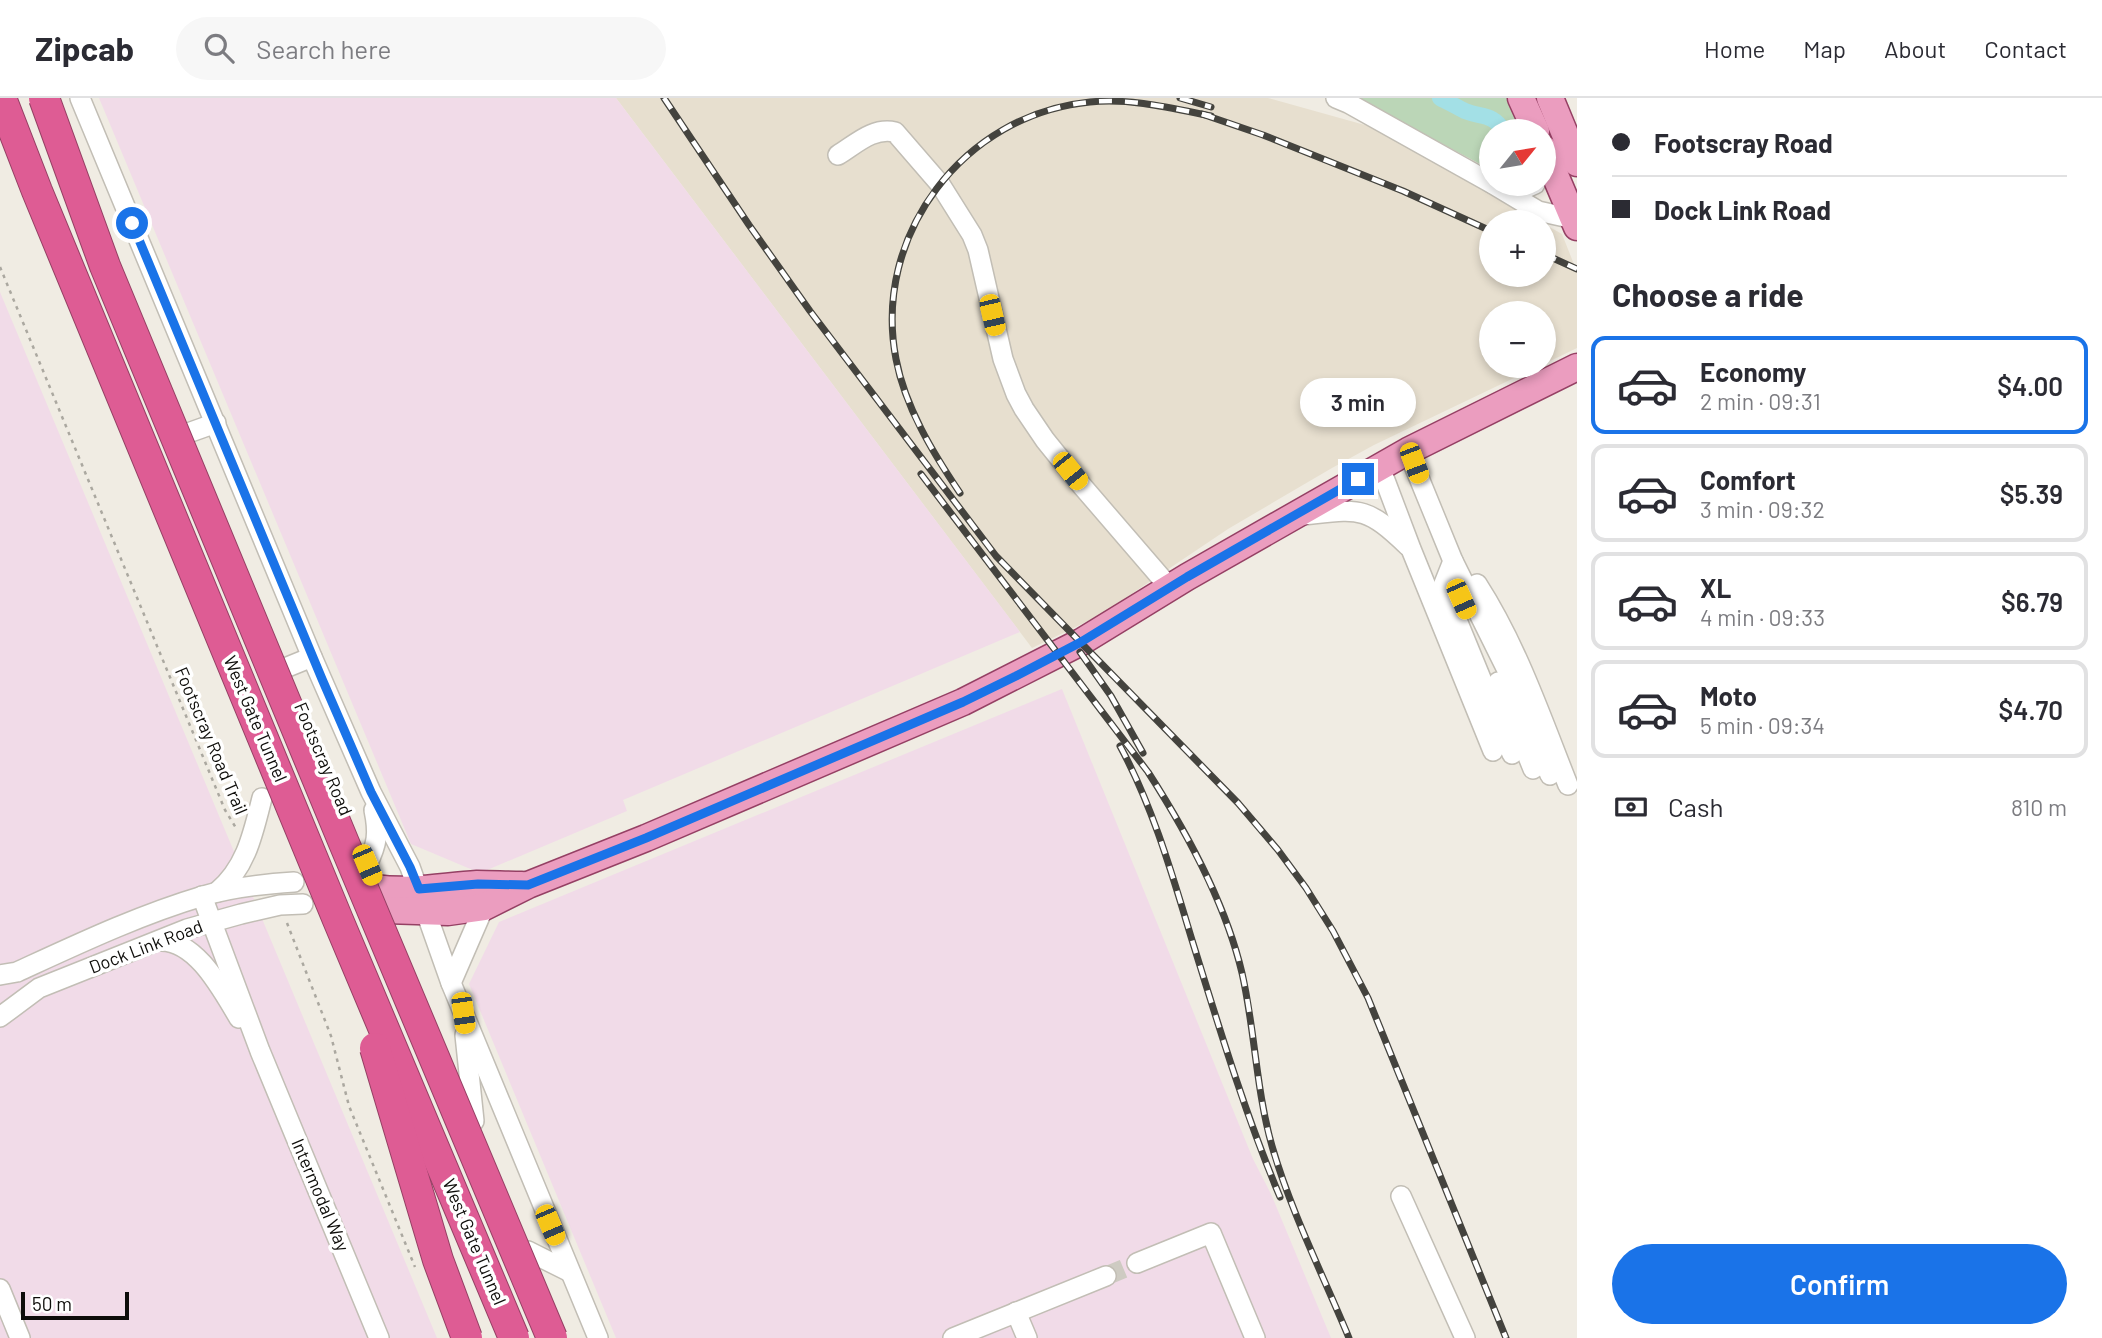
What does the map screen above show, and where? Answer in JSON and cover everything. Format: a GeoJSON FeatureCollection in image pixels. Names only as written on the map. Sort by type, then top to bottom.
{"type":"FeatureCollection","features":[{"type":"Feature","properties":{"kind":"highway","name":"West Gate Tunnel"},"geometry":{"type":"LineString","coordinates":[[1,98],[338,920],[514,1338]]}},
{"type":"Feature","properties":{"kind":"highway","name":"West Gate Tunnel"},"geometry":{"type":"LineString","coordinates":[[44,98],[110,279],[552,1338]]}},
{"type":"Feature","properties":{"kind":"highway"},"geometry":{"type":"LineString","coordinates":[[338,920],[438,1260],[467,1338]]}},
{"type":"Feature","properties":{"kind":"main road"},"geometry":{"type":"LineString","coordinates":[[1521,98],[1531,119]]}},
{"type":"Feature","properties":{"kind":"main road"},"geometry":{"type":"LineString","coordinates":[[1550,98],[1577,163]]}},
{"type":"Feature","properties":{"kind":"main road"},"geometry":{"type":"LineString","coordinates":[[1556,188],[1576,221]]}},
{"type":"Feature","properties":{"kind":"main road","name":"Footscray Road"},"geometry":{"type":"LineString","coordinates":[[155,351],[564,1338]]}},
{"type":"Feature","properties":{"kind":"main road"},"geometry":{"type":"LineString","coordinates":[[376,888],[422,901],[447,912],[484,907],[528,885],[634,843],[963,702],[1059,654],[1408,451],[1577,367]]}},
{"type":"Feature","properties":{"kind":"main road"},"geometry":{"type":"LineString","coordinates":[[422,901],[478,884],[528,885]]}},
{"type":"Feature","properties":{"kind":"street","name":"Footscray Road"},"geometry":{"type":"LineString","coordinates":[[80,98],[312,657],[371,792],[410,867],[451,984],[597,1338]]}},
{"type":"Feature","properties":{"kind":"street"},"geometry":{"type":"LineString","coordinates":[[1336,98],[1479,176]]}},
{"type":"Feature","properties":{"kind":"street"},"geometry":{"type":"LineString","coordinates":[[838,155],[880,130],[895,132],[940,184],[966,223],[978,250],[1003,359],[1024,409],[1083,487],[1170,588]]}},
{"type":"Feature","properties":{"kind":"street"},"geometry":{"type":"LineString","coordinates":[[1513,196],[1535,210],[1576,221]]}},
{"type":"Feature","properties":{"kind":"street"},"geometry":{"type":"LineString","coordinates":[[188,433],[216,423]]}},
{"type":"Feature","properties":{"kind":"street"},"geometry":{"type":"LineString","coordinates":[[1408,451],[1453,561],[1510,677],[1533,769],[1443,586],[1453,561]]}},
{"type":"Feature","properties":{"kind":"street"},"geometry":{"type":"LineString","coordinates":[[1380,467],[1493,751]]}},
{"type":"Feature","properties":{"kind":"street"},"geometry":{"type":"LineString","coordinates":[[1293,516],[1351,510],[1367,514],[1385,524],[1411,549]]}},
{"type":"Feature","properties":{"kind":"street"},"geometry":{"type":"LineString","coordinates":[[1453,561],[1466,566],[1494,610],[1519,662],[1569,785]]}},
{"type":"Feature","properties":{"kind":"street"},"geometry":{"type":"LineString","coordinates":[[285,668],[312,657]]}},
{"type":"Feature","properties":{"kind":"street"},"geometry":{"type":"LineString","coordinates":[[371,792],[378,829],[376,888]]}},
{"type":"Feature","properties":{"kind":"street"},"geometry":{"type":"LineString","coordinates":[[209,894],[238,870],[252,840],[261,798]]}},
{"type":"Feature","properties":{"kind":"street","name":"Dock Link Road"},"geometry":{"type":"LineString","coordinates":[[0,975],[17,972],[129,922],[209,894],[241,887],[294,882]]}},
{"type":"Feature","properties":{"kind":"street","name":"Intermodal Way"},"geometry":{"type":"LineString","coordinates":[[209,894],[212,922],[260,1051],[379,1338]]}},
{"type":"Feature","properties":{"kind":"street","name":"Dock Link Road"},"geometry":{"type":"LineString","coordinates":[[0,1017],[38,988],[157,941],[212,922],[280,905],[303,904]]}},
{"type":"Feature","properties":{"kind":"street"},"geometry":{"type":"LineString","coordinates":[[451,984],[484,907]]}},
{"type":"Feature","properties":{"kind":"street","name":"Intermodal Way"},"geometry":{"type":"LineString","coordinates":[[157,941],[180,945],[200,961],[228,998],[260,1051]]}},
{"type":"Feature","properties":{"kind":"street","name":"Footscray Road"},"geometry":{"type":"LineString","coordinates":[[463,1013],[474,1121]]}},
{"type":"Feature","properties":{"kind":"street"},"geometry":{"type":"LineString","coordinates":[[1401,1196],[1465,1338]]}},
{"type":"Feature","properties":{"kind":"street"},"geometry":{"type":"LineString","coordinates":[[1137,1263],[1211,1233],[1255,1338]]}},
{"type":"Feature","properties":{"kind":"street"},"geometry":{"type":"LineString","coordinates":[[528,1251],[570,1272]]}},
{"type":"Feature","properties":{"kind":"street"},"geometry":{"type":"LineString","coordinates":[[953,1338],[984,1332],[1016,1312],[1106,1276]]}},
{"type":"Feature","properties":{"kind":"street"},"geometry":{"type":"LineString","coordinates":[[0,1289],[20,1338]]}},
{"type":"Feature","properties":{"kind":"street"},"geometry":{"type":"LineString","coordinates":[[1016,1312],[1027,1338]]}},
{"type":"Feature","properties":{"kind":"path","name":"Footscray Road Trail"},"geometry":{"type":"LineString","coordinates":[[0,267],[225,810],[236,828],[252,840]]}},
{"type":"Feature","properties":{"kind":"path"},"geometry":{"type":"LineString","coordinates":[[280,905],[331,1036],[349,1106],[419,1276]]}},
{"type":"Feature","properties":{"kind":"shaded area"},"geometry":{"type":"Polygon","coordinates":[[[99,98],[616,98],[1020,632],[623,800],[627,811],[480,873],[411,844],[99,98]]]}},
{"type":"Feature","properties":{"kind":"shaded area"},"geometry":{"type":"Polygon","coordinates":[[[616,98],[1268,98],[1372,127],[1479,188],[1479,196],[1494,196],[1519,210],[1479,210],[1479,287],[1556,287],[1556,231],[1562,234],[1577,272],[1577,348],[1556,358],[1556,301],[1479,301],[1479,378],[1514,378],[1332,468],[1228,529],[1100,615],[1032,648],[616,98]]]}},
{"type":"Feature","properties":{"kind":"shaded area"},"geometry":{"type":"Polygon","coordinates":[[[0,292],[235,854],[437,1338],[0,1338],[0,292]]]}},
{"type":"Feature","properties":{"kind":"shaded area"},"geometry":{"type":"Polygon","coordinates":[[[1062,689],[1253,1159],[1271,1194],[1331,1338],[616,1338],[469,984],[499,922],[1062,689]]]}},
{"type":"Feature","properties":{"kind":"green space"},"geometry":{"type":"Polygon","coordinates":[[[1357,98],[1510,98],[1519,119],[1479,119],[1479,164],[1357,98]]]}},
{"type":"Feature","properties":{"kind":"waterway"},"geometry":{"type":"LineString","coordinates":[[1440,98],[1465,111],[1491,119]]}},
{"type":"Feature","properties":{"kind":"tunnel"},"geometry":{"type":"LineString","coordinates":[[1106,1276],[1137,1263]]}},
{"type":"Feature","properties":{"kind":"railway"},"geometry":{"type":"LineString","coordinates":[[664,98],[810,311],[996,556],[1238,803],[1306,888],[1333,931],[1368,998],[1506,1338]]}},
{"type":"Feature","properties":{"kind":"railway"},"geometry":{"type":"LineString","coordinates":[[1180,98],[1211,107]]}},
{"type":"Feature","properties":{"kind":"railway"},"geometry":{"type":"LineString","coordinates":[[960,493],[930,446],[906,395],[896,359],[892,313],[898,268],[914,226],[937,188],[967,156],[1003,130],[1045,111],[1090,102],[1121,101],[1211,116]]}},
{"type":"Feature","properties":{"kind":"railway"},"geometry":{"type":"LineString","coordinates":[[1202,114],[1263,135],[1403,191],[1479,226]]}},
{"type":"Feature","properties":{"kind":"railway"},"geometry":{"type":"LineString","coordinates":[[1556,259],[1577,269]]}},
{"type":"Feature","properties":{"kind":"railway"},"geometry":{"type":"LineString","coordinates":[[921,474],[1148,772],[1203,869],[1226,921],[1242,973],[1262,1103],[1272,1146],[1298,1219],[1349,1338]]}},
{"type":"Feature","properties":{"kind":"railway"},"geometry":{"type":"LineString","coordinates":[[1080,652],[1111,696],[1143,753]]}},
{"type":"Feature","properties":{"kind":"railway"},"geometry":{"type":"LineString","coordinates":[[1120,746],[1161,841],[1233,1070],[1280,1197]]}},
{"type":"Feature","properties":{"kind":"route"},"geometry":{"type":"LineString","coordinates":[[132,223],[322,679],[371,792],[419,889],[478,884],[528,885],[646,838],[963,702],[1081,642],[1187,577],[1358,479]]}}]}
